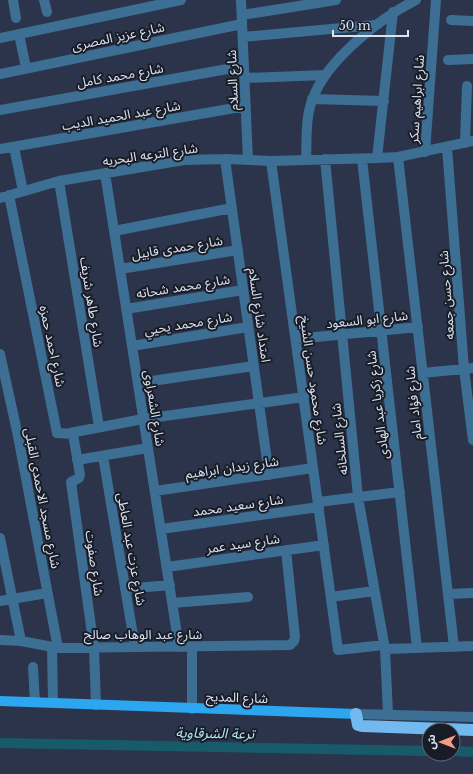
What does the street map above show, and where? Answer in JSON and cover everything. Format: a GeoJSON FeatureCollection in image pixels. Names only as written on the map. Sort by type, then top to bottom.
{"type":"FeatureCollection","features":[{"type":"Feature","properties":{"kind":"highway"},"geometry":{"type":"LineString","coordinates":[[356,714],[358,725],[362,726],[473,730]]}},
{"type":"Feature","properties":{"kind":"main road","name":"شارع المديح"},"geometry":{"type":"LineString","coordinates":[[0,701],[356,714]]}},
{"type":"Feature","properties":{"kind":"street"},"geometry":{"type":"LineString","coordinates":[[13,0],[16,18]]}},
{"type":"Feature","properties":{"kind":"street"},"geometry":{"type":"LineString","coordinates":[[44,0],[47,12]]}},
{"type":"Feature","properties":{"kind":"street"},"geometry":{"type":"LineString","coordinates":[[0,38],[181,0]]}},
{"type":"Feature","properties":{"kind":"street","name":"شارع السلام"},"geometry":{"type":"LineString","coordinates":[[241,0],[248,160]]}},
{"type":"Feature","properties":{"kind":"street","name":"شارع عزيز المصرى"},"geometry":{"type":"LineString","coordinates":[[0,74],[242,19],[336,0]]}},
{"type":"Feature","properties":{"kind":"street","name":"شارع ابراهيم سكر"},"geometry":{"type":"LineString","coordinates":[[425,152],[436,0]]}},
{"type":"Feature","properties":{"kind":"street"},"geometry":{"type":"LineString","coordinates":[[306,159],[308,116],[312,99],[325,74],[375,25],[411,1]]}},
{"type":"Feature","properties":{"kind":"street"},"geometry":{"type":"LineString","coordinates":[[377,158],[393,12]]}},
{"type":"Feature","properties":{"kind":"street"},"geometry":{"type":"LineString","coordinates":[[451,20],[473,21]]}},
{"type":"Feature","properties":{"kind":"street"},"geometry":{"type":"LineString","coordinates":[[243,38],[375,25]]}},
{"type":"Feature","properties":{"kind":"street"},"geometry":{"type":"LineString","coordinates":[[19,34],[26,68]]}},
{"type":"Feature","properties":{"kind":"street"},"geometry":{"type":"LineString","coordinates":[[448,60],[473,59]]}},
{"type":"Feature","properties":{"kind":"street","name":"شارع محمد كامل"},"geometry":{"type":"LineString","coordinates":[[0,110],[244,66]]}},
{"type":"Feature","properties":{"kind":"street"},"geometry":{"type":"LineString","coordinates":[[244,78],[325,74]]}},
{"type":"Feature","properties":{"kind":"street"},"geometry":{"type":"LineString","coordinates":[[467,86],[469,142]]}},
{"type":"Feature","properties":{"kind":"street"},"geometry":{"type":"LineString","coordinates":[[312,99],[384,101]]}},
{"type":"Feature","properties":{"kind":"street","name":"شارع عبد الحميد الديب"},"geometry":{"type":"LineString","coordinates":[[0,149],[246,106]]}},
{"type":"Feature","properties":{"kind":"street","name":"شارع الترعه البحريه"},"geometry":{"type":"LineString","coordinates":[[4,197],[59,181],[184,160],[225,159],[271,161],[398,157],[469,142]]}},
{"type":"Feature","properties":{"kind":"street"},"geometry":{"type":"LineString","coordinates":[[14,147],[23,191]]}},
{"type":"Feature","properties":{"kind":"street","name":"شارع حسن جمعه"},"geometry":{"type":"LineString","coordinates":[[447,147],[469,369],[473,440]]}},
{"type":"Feature","properties":{"kind":"street","name":"شارع فؤاد امام"},"geometry":{"type":"LineString","coordinates":[[398,157],[454,647]]}},
{"type":"Feature","properties":{"kind":"street","name":"امتداد شارع السلام"},"geometry":{"type":"LineString","coordinates":[[225,159],[269,475]]}},
{"type":"Feature","properties":{"kind":"street","name":"شارع السلخانه"},"geometry":{"type":"LineString","coordinates":[[325,159],[358,497],[385,647],[388,714]]}},
{"type":"Feature","properties":{"kind":"street","name":"شارع زكريا عبد الهادى"},"geometry":{"type":"LineString","coordinates":[[362,159],[417,648]]}},
{"type":"Feature","properties":{"kind":"street","name":"شارع محمود حسن الشيخ"},"geometry":{"type":"LineString","coordinates":[[271,161],[338,650],[385,647]]}},
{"type":"Feature","properties":{"kind":"street","name":"شارع الشعراوى"},"geometry":{"type":"LineString","coordinates":[[105,173],[179,647]]}},
{"type":"Feature","properties":{"kind":"street","name":"شارع طاهر شريف"},"geometry":{"type":"LineString","coordinates":[[59,181],[99,427]]}},
{"type":"Feature","properties":{"kind":"street","name":"شارع احمد حمزه"},"geometry":{"type":"LineString","coordinates":[[4,197],[57,433],[70,433]]}},
{"type":"Feature","properties":{"kind":"street"},"geometry":{"type":"LineString","coordinates":[[114,231],[232,208]]}},
{"type":"Feature","properties":{"kind":"street","name":"شارع حمدى قابيل"},"geometry":{"type":"LineString","coordinates":[[120,270],[238,250]]}},
{"type":"Feature","properties":{"kind":"street","name":"شارع محمد شحاته"},"geometry":{"type":"LineString","coordinates":[[126,308],[243,290]]}},
{"type":"Feature","properties":{"kind":"street","name":"شارع محمد يحيي"},"geometry":{"type":"LineString","coordinates":[[132,346],[248,327]]}},
{"type":"Feature","properties":{"kind":"street","name":"شارع ابو السعود"},"geometry":{"type":"LineString","coordinates":[[296,339],[418,327]]}},
{"type":"Feature","properties":{"kind":"street","name":"شارع مسجد الاحمدى القبلى"},"geometry":{"type":"LineString","coordinates":[[0,354],[47,593],[55,647],[53,703]]}},
{"type":"Feature","properties":{"kind":"street"},"geometry":{"type":"LineString","coordinates":[[138,383],[254,366]]}},
{"type":"Feature","properties":{"kind":"street"},"geometry":{"type":"LineString","coordinates":[[423,373],[469,369]]}},
{"type":"Feature","properties":{"kind":"street"},"geometry":{"type":"LineString","coordinates":[[70,433],[144,419],[304,397]]}},
{"type":"Feature","properties":{"kind":"street"},"geometry":{"type":"LineString","coordinates":[[70,433],[73,434],[77,460],[148,448]]}},
{"type":"Feature","properties":{"kind":"street","name":"شارع عزت عبد العاطى"},"geometry":{"type":"LineString","coordinates":[[103,456],[135,647]]}},
{"type":"Feature","properties":{"kind":"street","name":"شارع صفوت"},"geometry":{"type":"LineString","coordinates":[[77,460],[80,477],[71,482],[94,648],[96,705]]}},
{"type":"Feature","properties":{"kind":"street","name":"شارع زيدان ابراهيم"},"geometry":{"type":"LineString","coordinates":[[155,491],[313,468]]}},
{"type":"Feature","properties":{"kind":"street","name":"شارع سعيد محمد"},"geometry":{"type":"LineString","coordinates":[[161,529],[318,505],[358,497],[400,492]]}},
{"type":"Feature","properties":{"kind":"street"},"geometry":{"type":"LineString","coordinates":[[0,538],[3,567],[21,641]]}},
{"type":"Feature","properties":{"kind":"street","name":"شارع سيد عمر"},"geometry":{"type":"LineString","coordinates":[[166,567],[324,545]]}},
{"type":"Feature","properties":{"kind":"street","name":"شارع عبد الوهاب صالح"},"geometry":{"type":"LineString","coordinates":[[0,640],[21,641],[55,647],[94,648],[286,646],[292,643],[295,637],[286,550]]}},
{"type":"Feature","properties":{"kind":"street"},"geometry":{"type":"LineString","coordinates":[[125,589],[170,585]]}},
{"type":"Feature","properties":{"kind":"street"},"geometry":{"type":"LineString","coordinates":[[331,597],[374,591]]}},
{"type":"Feature","properties":{"kind":"street"},"geometry":{"type":"LineString","coordinates":[[0,601],[47,593]]}},
{"type":"Feature","properties":{"kind":"street"},"geometry":{"type":"LineString","coordinates":[[448,594],[473,593]]}},
{"type":"Feature","properties":{"kind":"street"},"geometry":{"type":"LineString","coordinates":[[172,603],[248,597]]}},
{"type":"Feature","properties":{"kind":"street"},"geometry":{"type":"LineString","coordinates":[[385,647],[417,648],[473,646]]}},
{"type":"Feature","properties":{"kind":"street"},"geometry":{"type":"LineString","coordinates":[[192,647],[192,709]]}},
{"type":"Feature","properties":{"kind":"street"},"geometry":{"type":"LineString","coordinates":[[33,667],[34,702]]}},
{"type":"Feature","properties":{"kind":"street","name":"شارع المديح"},"geometry":{"type":"LineString","coordinates":[[356,714],[473,717]]}},
{"type":"Feature","properties":{"kind":"waterway","name":"ترعة الشرقاوية"},"geometry":{"type":"LineString","coordinates":[[0,743],[421,751]]}},
{"type":"Feature","properties":{"kind":"waterway","name":"ترعة الشرقاوية"},"geometry":{"type":"LineString","coordinates":[[461,751],[473,752]]}}]}
